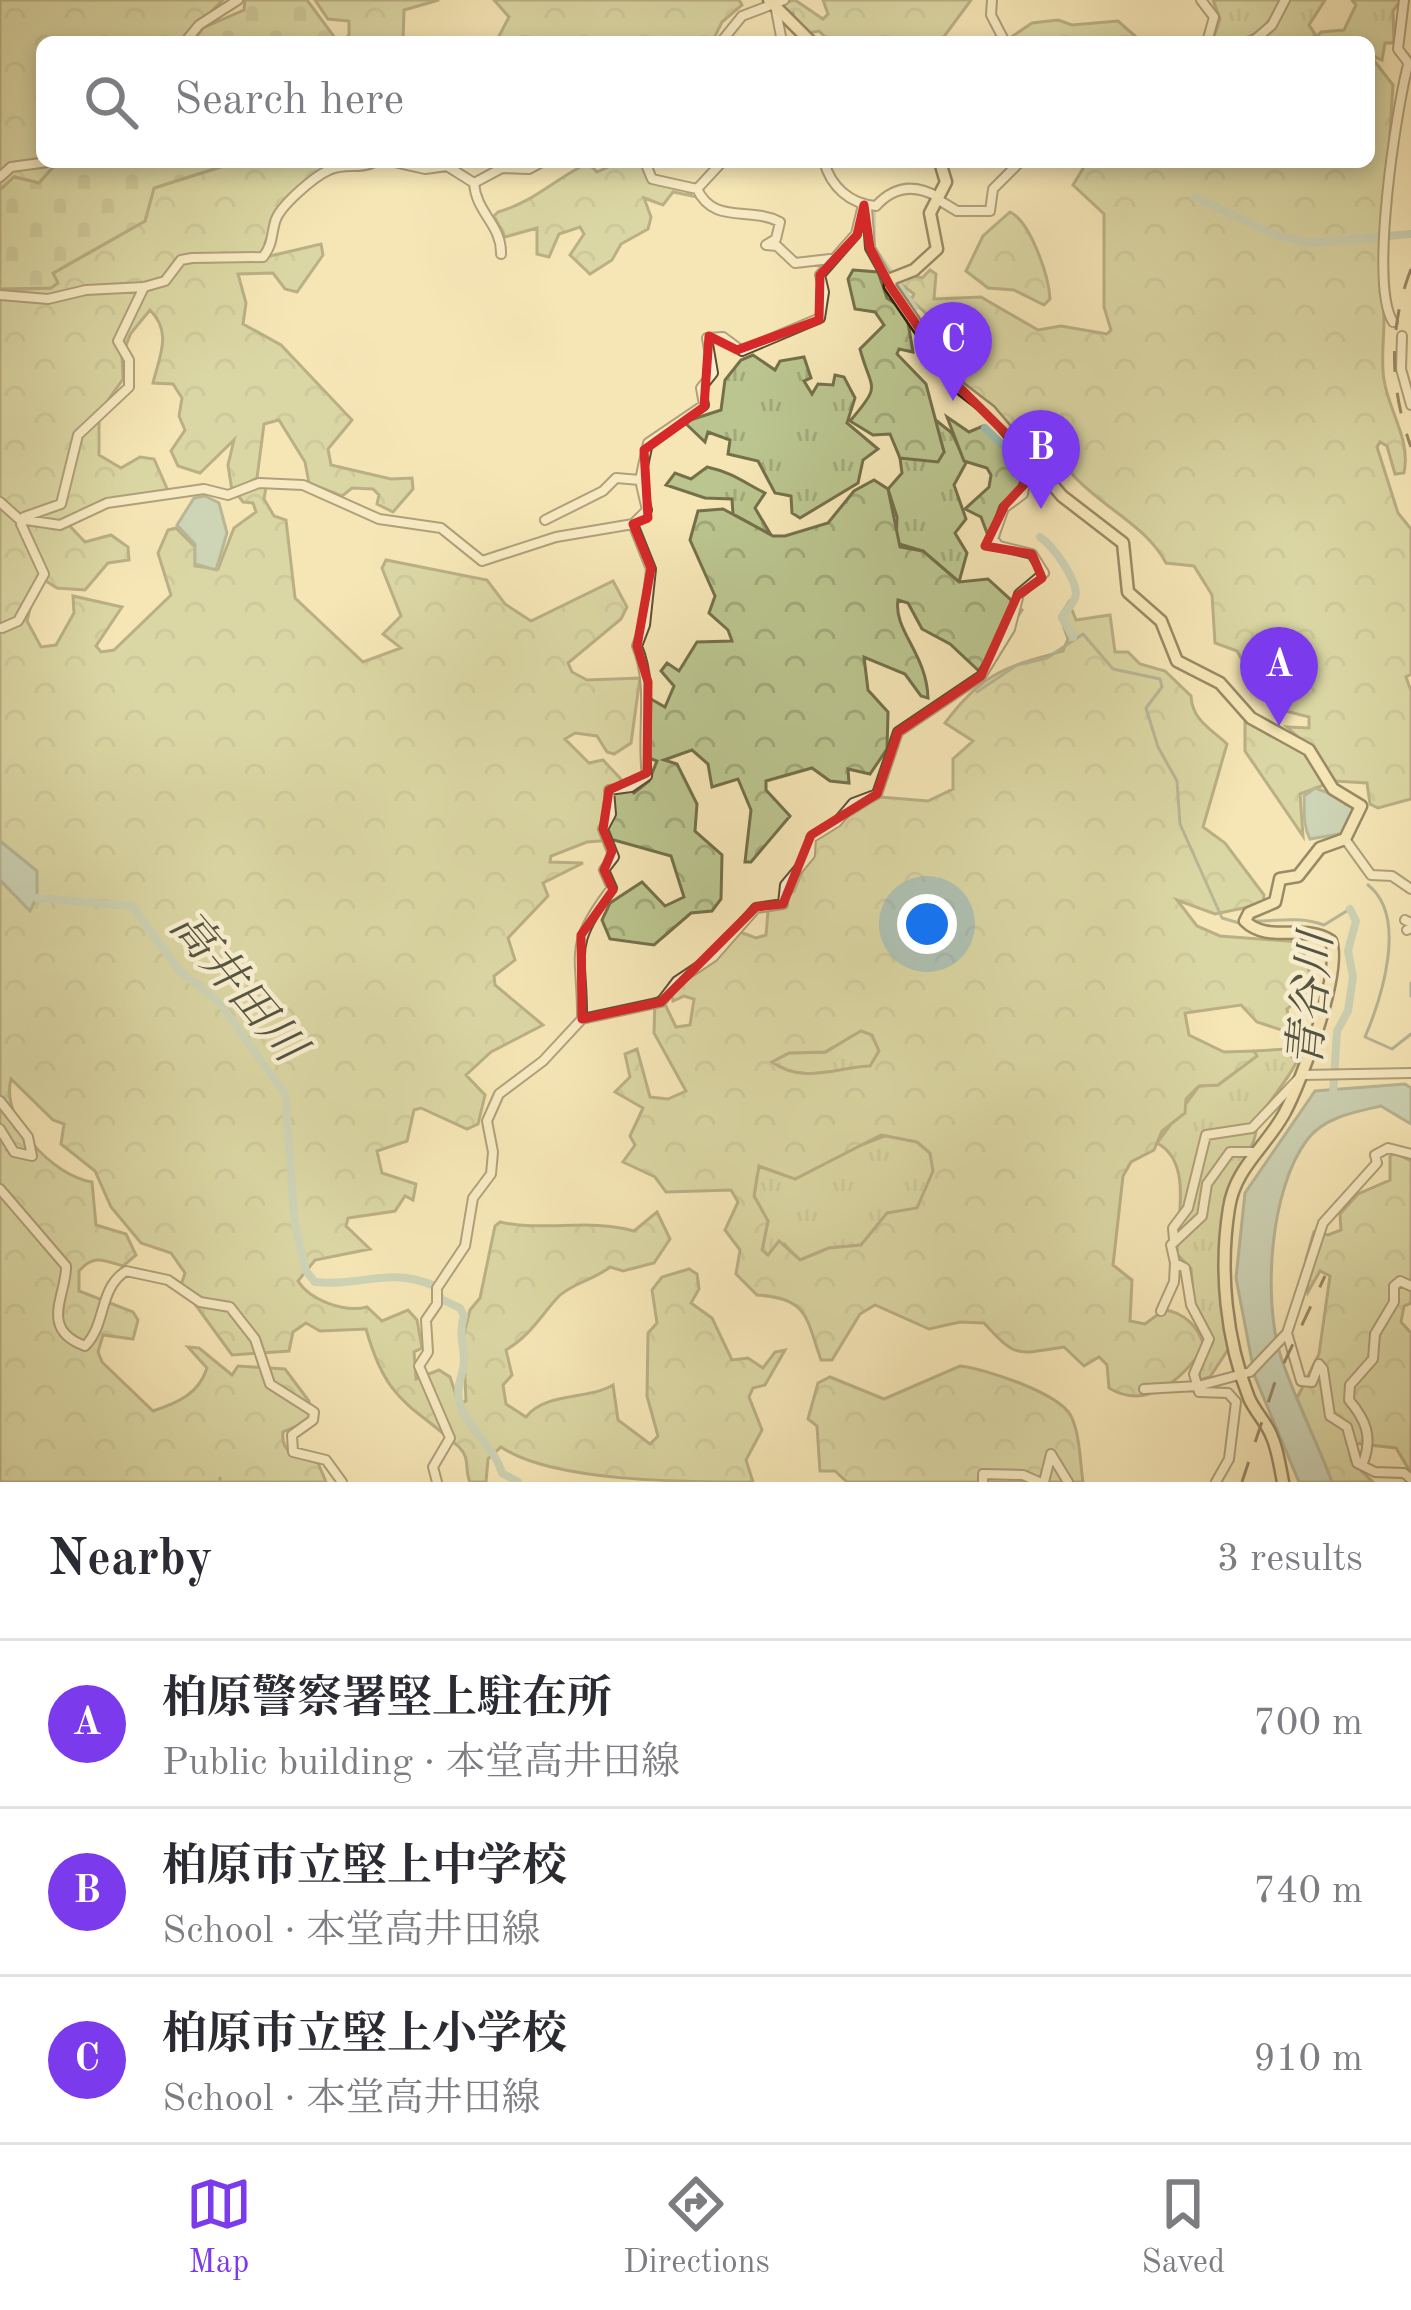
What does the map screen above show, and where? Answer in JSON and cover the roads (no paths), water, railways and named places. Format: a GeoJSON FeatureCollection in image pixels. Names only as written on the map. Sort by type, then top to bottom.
{"type":"FeatureCollection","features":[{"type":"Feature","properties":{"kind":"main road"},"geometry":{"type":"LineString","coordinates":[[775,3],[805,36]]}},
{"type":"Feature","properties":{"kind":"main road"},"geometry":{"type":"LineString","coordinates":[[942,168],[946,182],[930,213],[937,249],[914,270],[891,280],[960,388],[990,411],[1062,496],[1123,543],[1128,592],[1161,621],[1177,661],[1220,683],[1251,718],[1309,750],[1333,789],[1359,803],[1359,817],[1346,839],[1320,848],[1298,876],[1280,879],[1275,902],[1249,913],[1245,922],[1261,932],[1319,934],[1334,947],[1331,988],[1304,1075],[1283,1116],[1254,1153],[1229,1205],[1224,1270],[1246,1375],[1270,1431],[1283,1482]]}},
{"type":"Feature","properties":{"kind":"street"},"geometry":{"type":"LineString","coordinates":[[190,36],[238,0]]}},
{"type":"Feature","properties":{"kind":"street"},"geometry":{"type":"LineString","coordinates":[[992,0],[991,15],[1002,36]]}},
{"type":"Feature","properties":{"kind":"street"},"geometry":{"type":"LineString","coordinates":[[1201,0],[1214,17],[1209,36]]}},
{"type":"Feature","properties":{"kind":"street"},"geometry":{"type":"LineString","coordinates":[[1259,36],[1272,25],[1285,0]]}},
{"type":"Feature","properties":{"kind":"street"},"geometry":{"type":"LineString","coordinates":[[1393,322],[1384,297],[1382,250],[1409,65],[1398,38],[1404,0]]}},
{"type":"Feature","properties":{"kind":"street"},"geometry":{"type":"LineString","coordinates":[[724,36],[730,25],[775,3],[781,36]]}},
{"type":"Feature","properties":{"kind":"street"},"geometry":{"type":"LineString","coordinates":[[0,177],[10,166],[36,163]]}},
{"type":"Feature","properties":{"kind":"street"},"geometry":{"type":"LineString","coordinates":[[0,295],[48,299],[86,290],[144,287],[165,281],[182,260],[263,257],[273,240],[277,217],[321,174],[334,168]]}},
{"type":"Feature","properties":{"kind":"street"},"geometry":{"type":"LineString","coordinates":[[450,168],[474,183],[480,210],[499,233],[501,254]]}},
{"type":"Feature","properties":{"kind":"street"},"geometry":{"type":"LineString","coordinates":[[474,183],[500,168]]}},
{"type":"Feature","properties":{"kind":"street"},"geometry":{"type":"LineString","coordinates":[[649,168],[657,182],[697,189]]}},
{"type":"Feature","properties":{"kind":"street"},"geometry":{"type":"LineString","coordinates":[[697,189],[716,168]]}},
{"type":"Feature","properties":{"kind":"street"},"geometry":{"type":"LineString","coordinates":[[826,168],[834,187],[871,209],[870,248],[891,280]]}},
{"type":"Feature","properties":{"kind":"street"},"geometry":{"type":"LineString","coordinates":[[863,205],[876,206],[885,196],[908,188],[938,198],[957,211],[990,211],[993,189],[1014,168]]}},
{"type":"Feature","properties":{"kind":"street"},"geometry":{"type":"LineString","coordinates":[[697,189],[703,204],[715,211],[765,214],[780,222],[776,239],[766,245],[777,246],[795,263],[831,259]]}},
{"type":"Feature","properties":{"kind":"street"},"geometry":{"type":"LineString","coordinates":[[0,502],[23,520],[61,525],[107,502],[204,489],[228,495],[259,482],[303,485],[379,519],[441,529],[482,561],[556,537],[633,524],[647,510],[640,480],[648,443],[704,404],[701,386],[713,373],[707,338],[723,337],[742,352],[812,323],[822,305],[820,275],[856,234],[863,205]]}},
{"type":"Feature","properties":{"kind":"street"},"geometry":{"type":"LineString","coordinates":[[23,520],[61,504],[78,434],[129,387],[129,360],[118,341],[144,287]]}},
{"type":"Feature","properties":{"kind":"street"},"geometry":{"type":"LineString","coordinates":[[1402,336],[1401,369],[1411,405]]}},
{"type":"Feature","properties":{"kind":"street"},"geometry":{"type":"LineString","coordinates":[[437,1482],[433,1467],[450,1438],[419,1366],[428,1352],[427,1320],[437,1304],[437,1288],[465,1246],[472,1198],[490,1174],[493,1152],[487,1121],[502,1090],[543,1061],[582,1018],[661,1002],[677,981],[713,957],[756,908],[783,904],[785,885],[810,855],[811,838],[838,822],[853,802],[877,794],[903,726],[981,676],[1010,629],[1019,594],[1044,573],[1031,554],[994,544],[998,519],[1006,505],[1019,500],[1027,469],[1050,477]]}},
{"type":"Feature","properties":{"kind":"street"},"geometry":{"type":"LineString","coordinates":[[545,520],[604,491],[616,478],[640,480]]}},
{"type":"Feature","properties":{"kind":"street"},"geometry":{"type":"LineString","coordinates":[[1,629],[18,621],[44,574],[23,520]]}},
{"type":"Feature","properties":{"kind":"street"},"geometry":{"type":"LineString","coordinates":[[582,1018],[576,974],[581,935],[592,910],[612,888],[604,870],[614,857],[602,830],[610,814],[609,790],[631,787],[647,776],[642,717],[648,682],[637,646],[645,625],[651,558],[633,524]]}},
{"type":"Feature","properties":{"kind":"street"},"geometry":{"type":"LineString","coordinates":[[1346,839],[1371,874],[1392,876],[1411,889]]}},
{"type":"Feature","properties":{"kind":"street"},"geometry":{"type":"LineString","coordinates":[[1161,1311],[1174,1282],[1173,1228],[1188,1208],[1206,1135],[1252,1128],[1304,1075],[1411,1072]]}},
{"type":"Feature","properties":{"kind":"street"},"geometry":{"type":"LineString","coordinates":[[0,1101],[28,1137],[32,1156],[14,1152],[0,1130]]}},
{"type":"Feature","properties":{"kind":"street"},"geometry":{"type":"LineString","coordinates":[[1144,1389],[1198,1387],[1246,1375],[1286,1334],[1323,1223],[1376,1163],[1375,1155],[1388,1148],[1411,1154]]}},
{"type":"Feature","properties":{"kind":"street"},"geometry":{"type":"LineString","coordinates":[[1174,1240],[1202,1216],[1207,1184],[1230,1152],[1254,1153]]}},
{"type":"Feature","properties":{"kind":"street"},"geometry":{"type":"LineString","coordinates":[[0,1190],[64,1263],[67,1275],[56,1299],[61,1324],[73,1340],[85,1346],[90,1342],[99,1330],[111,1285],[126,1271],[174,1282],[200,1302],[230,1307],[255,1339],[270,1384],[314,1412],[313,1420],[292,1436],[293,1452],[326,1460],[342,1482]]}},
{"type":"Feature","properties":{"kind":"street"},"geometry":{"type":"LineString","coordinates":[[1175,1263],[1185,1268],[1191,1305],[1209,1339],[1194,1374],[1198,1387],[1203,1396],[1228,1393],[1236,1402],[1229,1459],[1212,1481]]}},
{"type":"Feature","properties":{"kind":"street"},"geometry":{"type":"LineString","coordinates":[[1363,1463],[1369,1444],[1366,1424],[1349,1400],[1350,1385],[1373,1360],[1375,1334],[1394,1302],[1394,1286],[1400,1281],[1411,1286]]}},
{"type":"Feature","properties":{"kind":"street"},"geometry":{"type":"LineString","coordinates":[[1286,1334],[1295,1374],[1312,1382],[1322,1366],[1330,1416],[1347,1427],[1355,1442],[1355,1460],[1375,1472],[1404,1472],[1411,1479]]}},
{"type":"Feature","properties":{"kind":"street"},"geometry":{"type":"LineString","coordinates":[[983,1482],[983,1474],[1002,1473],[1041,1482],[1052,1454],[1068,1482]]}},
{"type":"Feature","properties":{"kind":"water"},"geometry":{"type":"Polygon","coordinates":[[[205,496],[219,503],[227,533],[216,570],[195,564],[195,544],[177,525],[194,498],[205,496]]]}},
{"type":"Feature","properties":{"kind":"water"},"geometry":{"type":"Polygon","coordinates":[[[1315,788],[1346,799],[1346,804],[1357,803],[1345,833],[1310,839],[1304,796],[1315,788]]]}},
{"type":"Feature","properties":{"kind":"water"},"geometry":{"type":"Polygon","coordinates":[[[0,841],[37,871],[37,897],[30,911],[0,880],[0,841]]]}},
{"type":"Feature","properties":{"kind":"water"},"geometry":{"type":"Polygon","coordinates":[[[1405,1084],[1411,1088],[1411,1124],[1381,1106],[1331,1121],[1307,1140],[1285,1186],[1273,1244],[1275,1330],[1286,1370],[1332,1482],[1299,1482],[1255,1377],[1236,1278],[1245,1193],[1315,1091],[1405,1084]]]}},
{"type":"Feature","properties":{"kind":"waterway"},"geometry":{"type":"LineString","coordinates":[[1195,197],[1275,235],[1311,243],[1411,234]]}},
{"type":"Feature","properties":{"kind":"waterway","name":"青谷川"},"geometry":{"type":"LineString","coordinates":[[872,208],[872,248],[914,308]]}},
{"type":"Feature","properties":{"kind":"waterway","name":"青谷川"},"geometry":{"type":"LineString","coordinates":[[932,354],[950,382]]}},
{"type":"Feature","properties":{"kind":"waterway","name":"青谷川"},"geometry":{"type":"LineString","coordinates":[[985,428],[1026,468]]}},
{"type":"Feature","properties":{"kind":"waterway","name":"青谷川"},"geometry":{"type":"LineString","coordinates":[[1040,537],[1063,563],[1075,586],[1074,600],[1062,618],[1073,637]]}},
{"type":"Feature","properties":{"kind":"waterway"},"geometry":{"type":"LineString","coordinates":[[977,692],[1017,665],[1047,658],[1083,634],[1113,669],[1160,679],[1162,687],[1146,708],[1158,747],[1177,781],[1180,824],[1222,918],[1239,923]]}},
{"type":"Feature","properties":{"kind":"waterway"},"geometry":{"type":"LineString","coordinates":[[1368,885],[1380,899],[1389,936],[1384,980],[1365,1037],[1392,1049],[1411,1034]]}},
{"type":"Feature","properties":{"kind":"waterway","name":"高井田川"},"geometry":{"type":"LineString","coordinates":[[37,898],[132,906],[180,971],[219,1002],[285,1094],[295,1226],[306,1271],[315,1282],[418,1280],[435,1286],[441,1299],[460,1308],[464,1362],[459,1400],[502,1473],[518,1482]]}},
{"type":"Feature","properties":{"kind":"waterway"},"geometry":{"type":"LineString","coordinates":[[1254,921],[1324,925],[1350,909]]}},
{"type":"Feature","properties":{"kind":"waterway","name":"青谷川"},"geometry":{"type":"LineString","coordinates":[[1333,1095],[1337,1031],[1348,1011],[1353,977],[1348,951],[1356,921],[1350,909]]}},
{"type":"Feature","properties":{"kind":"waterway"},"geometry":{"type":"LineString","coordinates":[[1411,983],[1411,996]]}},
{"type":"Feature","properties":{"kind":"railway"},"geometry":{"type":"LineString","coordinates":[[1411,269],[1398,314],[1394,358],[1411,447]]}},
{"type":"Feature","properties":{"kind":"railway"},"geometry":{"type":"LineString","coordinates":[[1242,1482],[1275,1382],[1325,1276]]}},
{"type":"Feature","properties":{"kind":"place","name":"柏原市立堅上小学校"},"geometry":{"type":"Point","coordinates":[953,401]}},
{"type":"Feature","properties":{"kind":"place","name":"柏原市立堅上中学校"},"geometry":{"type":"Point","coordinates":[1041,509]}},
{"type":"Feature","properties":{"kind":"place","name":"柏原警察署堅上駐在所"},"geometry":{"type":"Point","coordinates":[1279,726]}}]}
